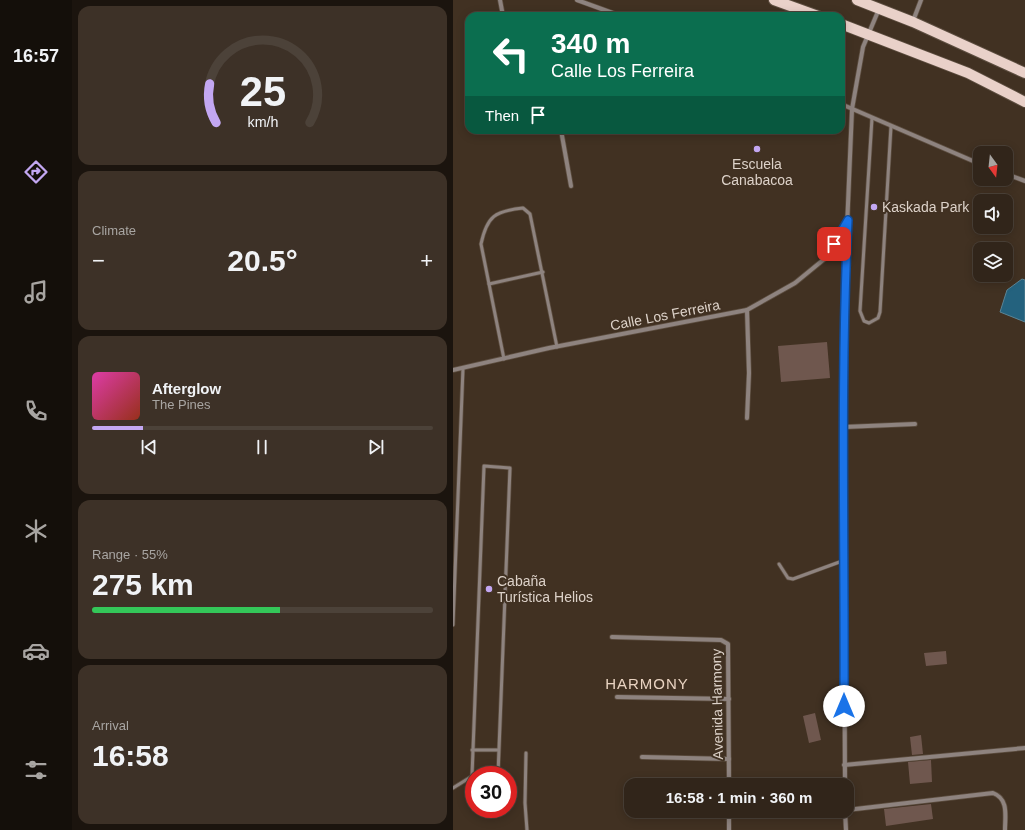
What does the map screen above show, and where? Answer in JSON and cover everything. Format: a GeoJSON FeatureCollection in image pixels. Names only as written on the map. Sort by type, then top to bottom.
{"type":"FeatureCollection","features":[{"type":"Feature","properties":{"kind":"main road"},"geometry":{"type":"LineString","coordinates":[[774,0],[807,12]]}},
{"type":"Feature","properties":{"kind":"main road"},"geometry":{"type":"LineString","coordinates":[[857,0],[913,22],[1025,73]]}},
{"type":"Feature","properties":{"kind":"main road"},"geometry":{"type":"LineString","coordinates":[[845,26],[968,73],[1025,102]]}},
{"type":"Feature","properties":{"kind":"street"},"geometry":{"type":"LineString","coordinates":[[500,0],[502,12]]}},
{"type":"Feature","properties":{"kind":"street"},"geometry":{"type":"LineString","coordinates":[[577,0],[610,12]]}},
{"type":"Feature","properties":{"kind":"street"},"geometry":{"type":"LineString","coordinates":[[913,22],[921,0]]}},
{"type":"Feature","properties":{"kind":"street"},"geometry":{"type":"LineString","coordinates":[[845,778],[843,323],[852,109],[863,47],[867,34],[879,8]]}},
{"type":"Feature","properties":{"kind":"street"},"geometry":{"type":"LineString","coordinates":[[845,106],[973,161]]}},
{"type":"Feature","properties":{"kind":"street"},"geometry":{"type":"LineString","coordinates":[[562,134],[571,186]]}},
{"type":"Feature","properties":{"kind":"street"},"geometry":{"type":"LineString","coordinates":[[1013,176],[1025,180]]}},
{"type":"Feature","properties":{"kind":"street","name":"Calle Los Ferreira"},"geometry":{"type":"LineString","coordinates":[[453,370],[557,347],[747,310],[795,282],[828,256],[848,220]]}},
{"type":"Feature","properties":{"kind":"street"},"geometry":{"type":"LineString","coordinates":[[747,310],[749,373],[747,418]]}},
{"type":"Feature","properties":{"kind":"street"},"geometry":{"type":"LineString","coordinates":[[844,427],[915,424]]}},
{"type":"Feature","properties":{"kind":"street","name":"Avenida Harmony"},"geometry":{"type":"LineString","coordinates":[[612,637],[725,641],[729,649],[729,778]]}},
{"type":"Feature","properties":{"kind":"street"},"geometry":{"type":"LineString","coordinates":[[617,697],[729,699]]}},
{"type":"Feature","properties":{"kind":"street"},"geometry":{"type":"LineString","coordinates":[[845,765],[1025,748]]}},
{"type":"Feature","properties":{"kind":"street"},"geometry":{"type":"LineString","coordinates":[[642,757],[729,759]]}},
{"type":"Feature","properties":{"kind":"street"},"geometry":{"type":"LineString","coordinates":[[854,809],[993,793],[1000,796],[1004,801],[1005,830]]}},
{"type":"Feature","properties":{"kind":"street"},"geometry":{"type":"LineString","coordinates":[[729,818],[729,830]]}},
{"type":"Feature","properties":{"kind":"street"},"geometry":{"type":"LineString","coordinates":[[846,818],[846,830]]}},
{"type":"Feature","properties":{"kind":"lane"},"geometry":{"type":"LineString","coordinates":[[872,118],[860,311],[864,321],[869,323],[878,318],[880,312],[891,126]]}},
{"type":"Feature","properties":{"kind":"lane"},"geometry":{"type":"LineString","coordinates":[[504,359],[481,244],[485,228],[494,216],[509,209],[523,208],[530,214],[543,272],[557,347]]}},
{"type":"Feature","properties":{"kind":"lane"},"geometry":{"type":"LineString","coordinates":[[489,284],[543,272]]}},
{"type":"Feature","properties":{"kind":"lane"},"geometry":{"type":"LineString","coordinates":[[453,625],[463,368]]}},
{"type":"Feature","properties":{"kind":"lane"},"geometry":{"type":"LineString","coordinates":[[472,766],[471,750],[484,466],[510,468],[498,766]]}},
{"type":"Feature","properties":{"kind":"lane"},"geometry":{"type":"LineString","coordinates":[[779,564],[788,578],[793,579],[845,560]]}},
{"type":"Feature","properties":{"kind":"lane"},"geometry":{"type":"LineString","coordinates":[[471,750],[498,750]]}},
{"type":"Feature","properties":{"kind":"lane"},"geometry":{"type":"LineString","coordinates":[[526,752],[525,803],[527,830]]}},
{"type":"Feature","properties":{"kind":"lane"},"geometry":{"type":"LineString","coordinates":[[453,788],[465,781]]}},
{"type":"Feature","properties":{"kind":"water"},"geometry":{"type":"Polygon","coordinates":[[[1022,279],[1025,280],[1025,322],[1000,312],[1007,290],[1022,279]]]}},
{"type":"Feature","properties":{"kind":"building"},"geometry":{"type":"Polygon","coordinates":[[[827,342],[830,378],[781,382],[778,346],[827,342]]]}},
{"type":"Feature","properties":{"kind":"building"},"geometry":{"type":"Polygon","coordinates":[[[946,651],[947,664],[926,666],[924,653],[946,651]]]}},
{"type":"Feature","properties":{"kind":"building"},"geometry":{"type":"Polygon","coordinates":[[[815,713],[821,740],[809,743],[803,716],[815,713]]]}},
{"type":"Feature","properties":{"kind":"building"},"geometry":{"type":"Polygon","coordinates":[[[921,735],[923,754],[912,755],[910,737],[921,735]]]}},
{"type":"Feature","properties":{"kind":"building"},"geometry":{"type":"Polygon","coordinates":[[[931,760],[932,782],[910,784],[908,762],[931,760]]]}},
{"type":"Feature","properties":{"kind":"building"},"geometry":{"type":"Polygon","coordinates":[[[931,804],[933,819],[886,826],[884,809],[931,804]]]}},
{"type":"Feature","properties":{"kind":"place","name":"Escuela Canabacoa"},"geometry":{"type":"Point","coordinates":[757,149]}},
{"type":"Feature","properties":{"kind":"place","name":"Kaskada Park"},"geometry":{"type":"Point","coordinates":[874,207]}},
{"type":"Feature","properties":{"kind":"place","name":"Cabaña Turística Helios"},"geometry":{"type":"Point","coordinates":[489,589]}},
{"type":"Feature","properties":{"kind":"district","name":"HARMONY"},"geometry":{"type":"Point","coordinates":[647,683]}},
{"type":"Feature","properties":{"kind":"route"},"geometry":{"type":"LineString","coordinates":[[834,244],[848,220],[843,323],[845,515],[844,706]]}}]}
